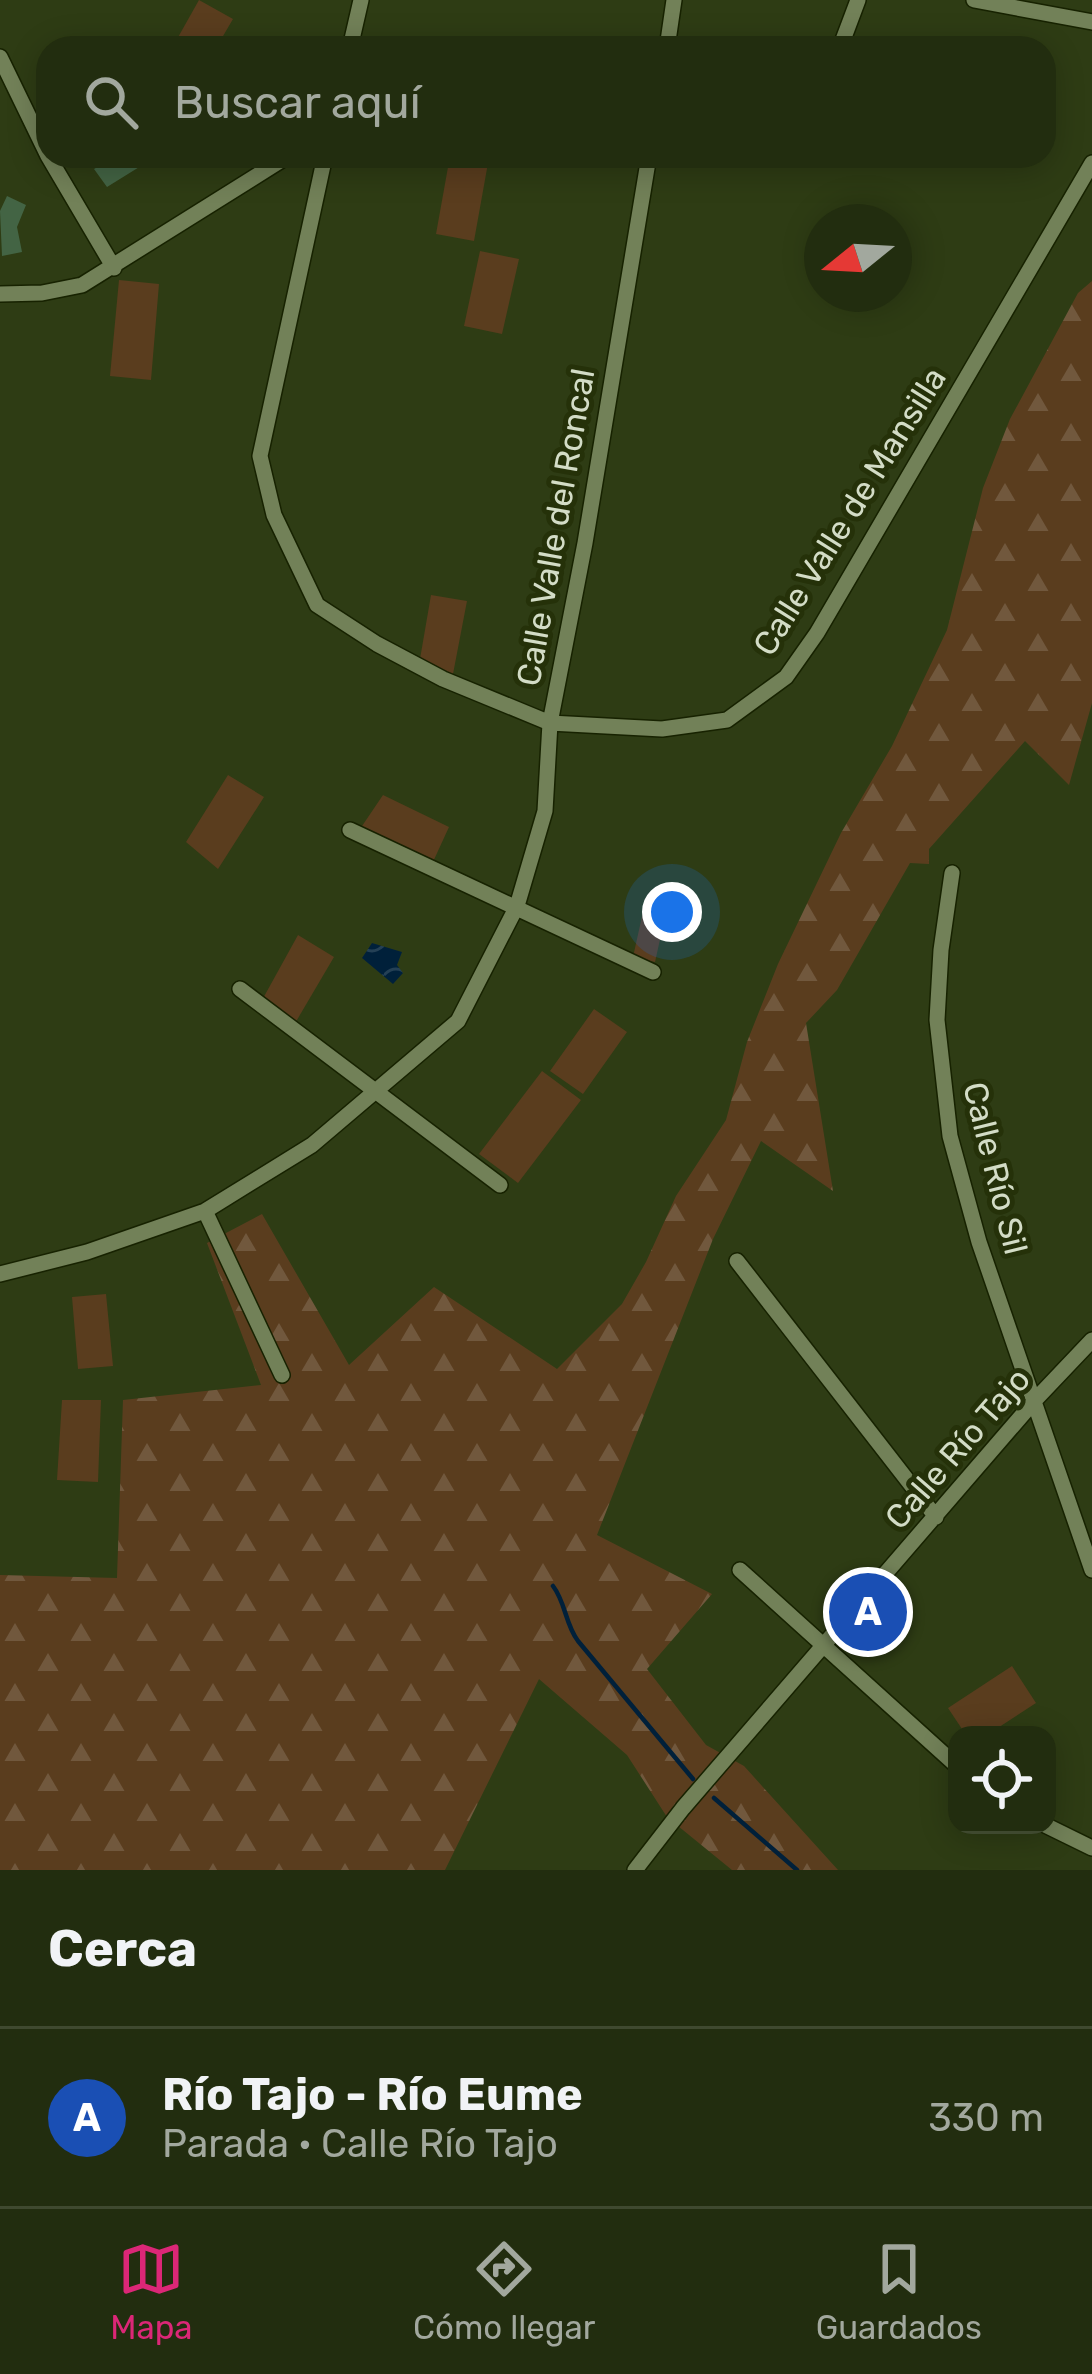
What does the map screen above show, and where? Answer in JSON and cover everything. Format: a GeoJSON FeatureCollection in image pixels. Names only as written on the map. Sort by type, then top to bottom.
{"type":"FeatureCollection","features":[{"type":"Feature","properties":{"kind":"street"},"geometry":{"type":"LineString","coordinates":[[353,36],[361,0]]}},
{"type":"Feature","properties":{"kind":"street"},"geometry":{"type":"LineString","coordinates":[[669,36],[674,0]]}},
{"type":"Feature","properties":{"kind":"street"},"geometry":{"type":"LineString","coordinates":[[844,36],[858,0]]}},
{"type":"Feature","properties":{"kind":"street"},"geometry":{"type":"LineString","coordinates":[[974,0],[1092,22]]}},
{"type":"Feature","properties":{"kind":"street"},"geometry":{"type":"LineString","coordinates":[[0,57],[36,131]]}},
{"type":"Feature","properties":{"kind":"street","name":"Calle Valle de Mansilla"},"geometry":{"type":"LineString","coordinates":[[322,168],[260,456],[274,515],[317,604],[377,644],[443,679],[550,723],[662,729],[727,720],[786,677],[817,633],[1092,163]]}},
{"type":"Feature","properties":{"kind":"street"},"geometry":{"type":"LineString","coordinates":[[55,168],[114,268]]}},
{"type":"Feature","properties":{"kind":"street"},"geometry":{"type":"LineString","coordinates":[[0,294],[82,285],[269,168]]}},
{"type":"Feature","properties":{"kind":"street","name":"Calle Valle del Roncal"},"geometry":{"type":"LineString","coordinates":[[0,1274],[87,1252],[205,1211],[312,1145],[458,1022],[517,905],[545,811],[550,723],[647,168]]}},
{"type":"Feature","properties":{"kind":"street"},"geometry":{"type":"LineString","coordinates":[[350,830],[653,972]]}},
{"type":"Feature","properties":{"kind":"street","name":"Calle Río Sil"},"geometry":{"type":"LineString","coordinates":[[952,873],[938,1020],[947,1118],[980,1242],[1092,1570]]}},
{"type":"Feature","properties":{"kind":"street"},"geometry":{"type":"LineString","coordinates":[[239,989],[500,1186]]}},
{"type":"Feature","properties":{"kind":"street"},"geometry":{"type":"LineString","coordinates":[[205,1211],[282,1375]]}},
{"type":"Feature","properties":{"kind":"street"},"geometry":{"type":"LineString","coordinates":[[737,1261],[936,1517]]}},
{"type":"Feature","properties":{"kind":"street","name":"Calle Río Tajo"},"geometry":{"type":"LineString","coordinates":[[635,1870],[683,1808],[1092,1340]]}},
{"type":"Feature","properties":{"kind":"street"},"geometry":{"type":"LineString","coordinates":[[740,1570],[948,1758]]}},
{"type":"Feature","properties":{"kind":"street"},"geometry":{"type":"LineString","coordinates":[[1056,1831],[1092,1849]]}},
{"type":"Feature","properties":{"kind":"green space"},"geometry":{"type":"Polygon","coordinates":[[[199,0],[233,19],[223,36],[179,36],[199,0]]]}},
{"type":"Feature","properties":{"kind":"green space"},"geometry":{"type":"Polygon","coordinates":[[[448,168],[487,168],[474,241],[436,234],[448,168]]]}},
{"type":"Feature","properties":{"kind":"green space"},"geometry":{"type":"Polygon","coordinates":[[[480,251],[519,259],[502,334],[464,326],[480,251]]]}},
{"type":"Feature","properties":{"kind":"green space"},"geometry":{"type":"Polygon","coordinates":[[[119,280],[159,284],[151,380],[110,376],[119,280]]]}},
{"type":"Feature","properties":{"kind":"green space"},"geometry":{"type":"Polygon","coordinates":[[[1092,281],[1092,703],[1069,785],[1025,741],[929,849],[929,864],[910,863],[837,990],[806,1023],[833,1191],[761,1141],[713,1239],[597,1535],[712,1594],[647,1669],[706,1745],[744,1766],[838,1870],[732,1870],[667,1817],[627,1755],[539,1679],[445,1870],[0,1870],[0,1575],[117,1578],[123,1400],[261,1385],[207,1243],[262,1214],[349,1365],[434,1287],[557,1369],[622,1304],[676,1196],[726,1120],[747,1042],[778,964],[947,630],[983,488],[1010,419],[1078,293],[1092,281]]]}},
{"type":"Feature","properties":{"kind":"green space"},"geometry":{"type":"Polygon","coordinates":[[[431,595],[467,601],[453,674],[420,659],[431,595]]]}},
{"type":"Feature","properties":{"kind":"green space"},"geometry":{"type":"Polygon","coordinates":[[[228,775],[264,797],[218,869],[186,842],[228,775]]]}},
{"type":"Feature","properties":{"kind":"green space"},"geometry":{"type":"Polygon","coordinates":[[[383,795],[449,827],[432,864],[360,829],[383,795]]]}},
{"type":"Feature","properties":{"kind":"green space"},"geometry":{"type":"Polygon","coordinates":[[[643,912],[665,917],[655,962],[633,957],[643,912]]]}},
{"type":"Feature","properties":{"kind":"green space"},"geometry":{"type":"Polygon","coordinates":[[[298,935],[334,957],[294,1025],[261,1002],[298,935]]]}},
{"type":"Feature","properties":{"kind":"green space"},"geometry":{"type":"Polygon","coordinates":[[[594,1009],[627,1032],[583,1094],[550,1071],[594,1009]]]}},
{"type":"Feature","properties":{"kind":"green space"},"geometry":{"type":"Polygon","coordinates":[[[542,1071],[581,1100],[518,1183],[479,1154],[542,1071]]]}},
{"type":"Feature","properties":{"kind":"green space"},"geometry":{"type":"Polygon","coordinates":[[[106,1294],[113,1366],[78,1369],[72,1297],[106,1294]]]}},
{"type":"Feature","properties":{"kind":"green space"},"geometry":{"type":"Polygon","coordinates":[[[62,1400],[101,1400],[98,1482],[57,1480],[62,1400]]]}},
{"type":"Feature","properties":{"kind":"green space"},"geometry":{"type":"Polygon","coordinates":[[[1012,1666],[1036,1703],[1001,1726],[960,1726],[948,1708],[1012,1666]]]}},
{"type":"Feature","properties":{"kind":"water"},"geometry":{"type":"Polygon","coordinates":[[[372,943],[402,952],[397,965],[403,973],[393,984],[362,958],[372,943]]]}},
{"type":"Feature","properties":{"kind":"building"},"geometry":{"type":"Polygon","coordinates":[[[96,168],[138,168],[107,187],[96,168]]]}},
{"type":"Feature","properties":{"kind":"building"},"geometry":{"type":"Polygon","coordinates":[[[7,196],[26,205],[17,227],[22,252],[2,256],[0,211],[7,196]]]}},
{"type":"Feature","properties":{"kind":"waterway"},"geometry":{"type":"LineString","coordinates":[[553,1586],[578,1641],[693,1779]]}},
{"type":"Feature","properties":{"kind":"waterway"},"geometry":{"type":"LineString","coordinates":[[714,1798],[797,1870]]}},
{"type":"Feature","properties":{"kind":"place","name":"Río Tajo - Río Eume"},"geometry":{"type":"Point","coordinates":[868,1612]}}]}
